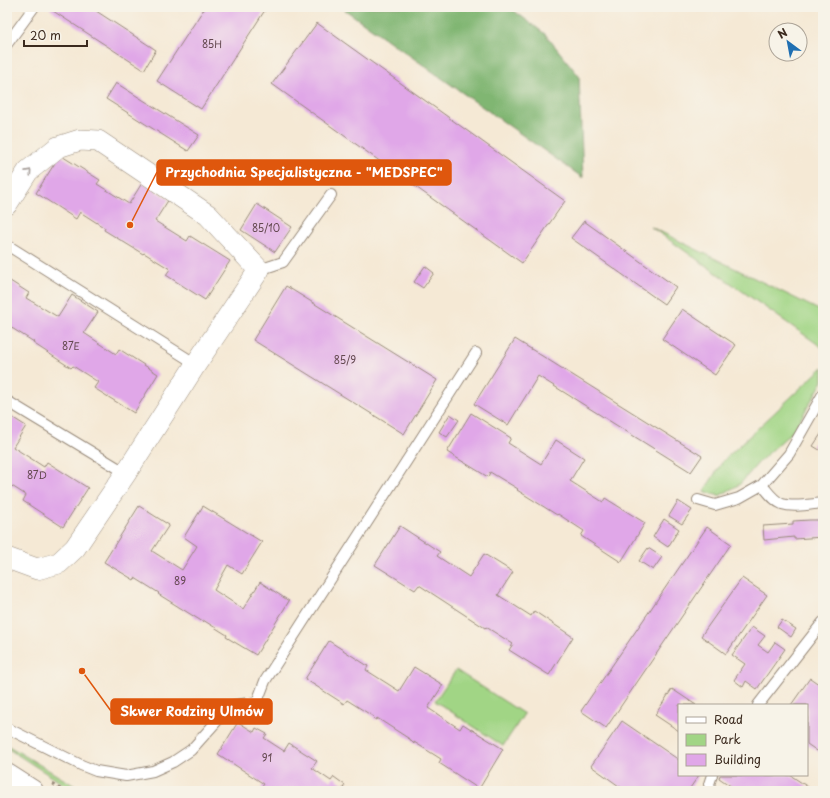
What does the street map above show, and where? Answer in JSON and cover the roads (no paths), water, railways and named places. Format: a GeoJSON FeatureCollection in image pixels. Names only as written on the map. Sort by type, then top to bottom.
{"type":"FeatureCollection","features":[{"type":"Feature","properties":{"kind":"street"},"geometry":{"type":"LineString","coordinates":[[7,204],[28,171],[58,147],[80,140],[98,141],[208,215],[259,270],[75,548],[59,563],[37,569],[7,558]]}},
{"type":"Feature","properties":{"kind":"street"},"geometry":{"type":"LineString","coordinates":[[7,775],[32,791]]}},
{"type":"Feature","properties":{"kind":"lane"},"geometry":{"type":"LineString","coordinates":[[7,44],[34,7]]}},
{"type":"Feature","properties":{"kind":"lane"},"geometry":{"type":"LineString","coordinates":[[259,270],[283,262],[331,195]]}},
{"type":"Feature","properties":{"kind":"lane"},"geometry":{"type":"LineString","coordinates":[[7,245],[196,364]]}},
{"type":"Feature","properties":{"kind":"lane"},"geometry":{"type":"LineString","coordinates":[[7,728],[81,765],[96,771],[126,776],[153,771],[173,762],[191,750],[225,712],[235,705],[256,702],[266,681],[476,353]]}},
{"type":"Feature","properties":{"kind":"lane"},"geometry":{"type":"LineString","coordinates":[[698,500],[715,505],[739,498],[762,485],[789,454],[823,394]]}},
{"type":"Feature","properties":{"kind":"lane"},"geometry":{"type":"LineString","coordinates":[[7,401],[126,473]]}},
{"type":"Feature","properties":{"kind":"lane"},"geometry":{"type":"LineString","coordinates":[[762,485],[773,498],[782,504],[792,506],[823,503]]}},
{"type":"Feature","properties":{"kind":"lane"},"geometry":{"type":"LineString","coordinates":[[759,704],[823,622]]}},
{"type":"Feature","properties":{"kind":"lane"},"geometry":{"type":"LineString","coordinates":[[711,791],[709,784],[712,776]]}},
{"type":"Feature","properties":{"kind":"place","name":"Przychodnia Specjalistyczna - \"MEDSPEC\""},"geometry":{"type":"Point","coordinates":[130,225]}},
{"type":"Feature","properties":{"kind":"place","name":"Skwer Rodziny Ulmów"},"geometry":{"type":"Point","coordinates":[82,671]}}]}
